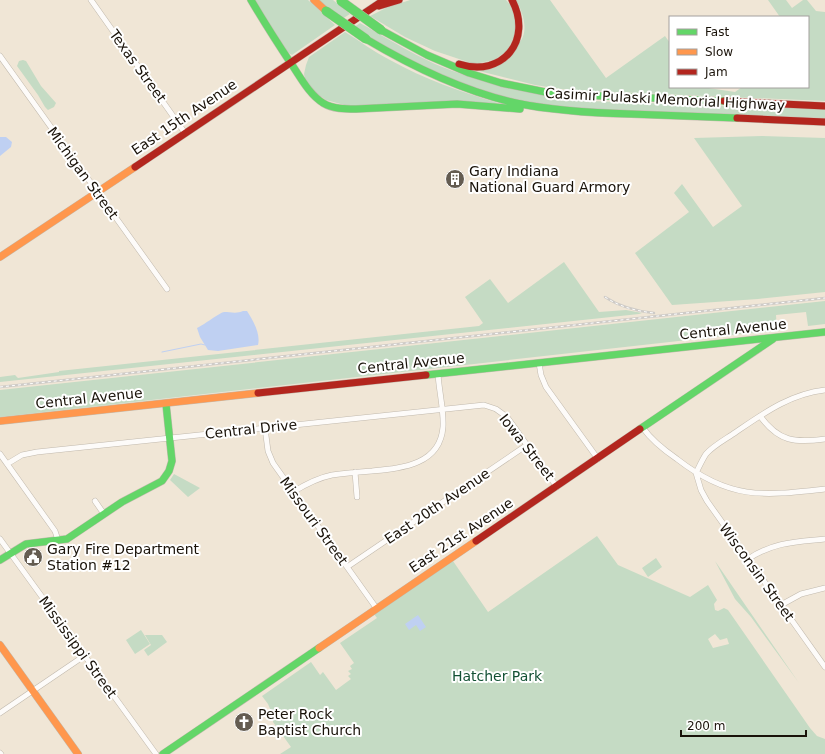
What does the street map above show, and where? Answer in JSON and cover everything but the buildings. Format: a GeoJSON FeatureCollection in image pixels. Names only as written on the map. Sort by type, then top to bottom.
{"type":"FeatureCollection","features":[{"type":"Feature","properties":{"kind":"main road"},"geometry":{"type":"LineString","coordinates":[[251,0],[268,29],[315,97],[322,103],[331,107],[341,109],[457,104],[534,110],[570,111]]}},
{"type":"Feature","properties":{"kind":"main road","name":"Casimir Pulaski Memorial Highway"},"geometry":{"type":"LineString","coordinates":[[314,0],[326,11],[366,40],[416,68],[456,85],[517,103],[570,111],[825,122]]}},
{"type":"Feature","properties":{"kind":"main road","name":"East 15th Avenue"},"geometry":{"type":"LineString","coordinates":[[0,257],[384,0]]}},
{"type":"Feature","properties":{"kind":"main road"},"geometry":{"type":"LineString","coordinates":[[372,9],[399,0]]}},
{"type":"Feature","properties":{"kind":"main road"},"geometry":{"type":"LineString","coordinates":[[427,55],[477,68],[490,66],[502,59],[510,52],[517,42],[520,32],[519,14],[512,0]]}},
{"type":"Feature","properties":{"kind":"main road","name":"Casimir Pulaski Memorial Highway"},"geometry":{"type":"LineString","coordinates":[[340,1],[381,30],[427,55],[469,73],[520,87],[555,94],[825,106]]}},
{"type":"Feature","properties":{"kind":"main road","name":"Central Avenue"},"geometry":{"type":"LineString","coordinates":[[0,421],[825,332]]}},
{"type":"Feature","properties":{"kind":"main road","name":"East 21st Avenue"},"geometry":{"type":"LineString","coordinates":[[163,754],[558,487],[775,338]]}},
{"type":"Feature","properties":{"kind":"main road"},"geometry":{"type":"LineString","coordinates":[[0,560],[21,547],[29,544],[67,539],[127,499],[160,483],[169,471],[172,461],[171,438],[166,404]]}},
{"type":"Feature","properties":{"kind":"main road"},"geometry":{"type":"LineString","coordinates":[[0,645],[78,754]]}},
{"type":"Feature","properties":{"kind":"street","name":"Texas Street"},"geometry":{"type":"LineString","coordinates":[[90,0],[185,132]]}},
{"type":"Feature","properties":{"kind":"street","name":"Michigan Street"},"geometry":{"type":"LineString","coordinates":[[0,56],[167,289]]}},
{"type":"Feature","properties":{"kind":"street"},"geometry":{"type":"LineString","coordinates":[[539,363],[541,375],[546,387],[598,459]]}},
{"type":"Feature","properties":{"kind":"street"},"geometry":{"type":"LineString","coordinates":[[293,492],[322,477],[406,466],[427,457],[436,448],[441,438],[443,423],[438,374]]}},
{"type":"Feature","properties":{"kind":"street"},"geometry":{"type":"LineString","coordinates":[[696,473],[710,450],[760,416],[786,400],[808,393],[825,390]]}},
{"type":"Feature","properties":{"kind":"street","name":"Central Drive"},"geometry":{"type":"LineString","coordinates":[[7,464],[19,456],[27,454],[480,405],[496,409]]}},
{"type":"Feature","properties":{"kind":"street","name":"Iowa Street"},"geometry":{"type":"LineString","coordinates":[[496,409],[507,417],[558,487]]}},
{"type":"Feature","properties":{"kind":"street"},"geometry":{"type":"LineString","coordinates":[[760,416],[773,431],[787,439],[804,442],[825,440]]}},
{"type":"Feature","properties":{"kind":"street","name":"Missouri Street"},"geometry":{"type":"LineString","coordinates":[[265,428],[270,459],[377,609]]}},
{"type":"Feature","properties":{"kind":"street"},"geometry":{"type":"LineString","coordinates":[[643,428],[656,444],[696,473],[723,486],[751,493],[783,494],[825,489]]}},
{"type":"Feature","properties":{"kind":"street","name":"East 20th Avenue"},"geometry":{"type":"LineString","coordinates":[[347,567],[527,445]]}},
{"type":"Feature","properties":{"kind":"street"},"geometry":{"type":"LineString","coordinates":[[0,454],[55,531],[58,540]]}},
{"type":"Feature","properties":{"kind":"street"},"geometry":{"type":"LineString","coordinates":[[355,472],[357,497]]}},
{"type":"Feature","properties":{"kind":"street","name":"Wisconsin Street"},"geometry":{"type":"LineString","coordinates":[[696,473],[704,498],[825,667]]}},
{"type":"Feature","properties":{"kind":"street"},"geometry":{"type":"LineString","coordinates":[[95,501],[104,514]]}},
{"type":"Feature","properties":{"kind":"street","name":"Mississippi Street"},"geometry":{"type":"LineString","coordinates":[[0,538],[156,754]]}},
{"type":"Feature","properties":{"kind":"street"},"geometry":{"type":"LineString","coordinates":[[748,559],[765,549],[779,544],[825,539]]}},
{"type":"Feature","properties":{"kind":"street"},"geometry":{"type":"LineString","coordinates":[[781,605],[801,594],[825,588]]}},
{"type":"Feature","properties":{"kind":"street"},"geometry":{"type":"LineString","coordinates":[[0,713],[84,656]]}},
{"type":"Feature","properties":{"kind":"green space"},"geometry":{"type":"Polygon","coordinates":[[[255,0],[308,0],[335,25],[292,55],[287,52],[255,0]]]}},
{"type":"Feature","properties":{"kind":"green space"},"geometry":{"type":"Polygon","coordinates":[[[319,0],[333,0],[350,14],[342,19],[319,0]]]}},
{"type":"Feature","properties":{"kind":"green space"},"geometry":{"type":"Polygon","coordinates":[[[410,0],[506,0],[512,7],[515,15],[515,34],[507,51],[494,60],[474,64],[435,51],[405,37],[370,16],[386,8],[410,0]]]}},
{"type":"Feature","properties":{"kind":"green space"},"geometry":{"type":"Polygon","coordinates":[[[516,0],[550,0],[606,78],[665,36],[669,42],[669,88],[709,88],[735,92],[741,88],[809,88],[809,16],[779,16],[768,0],[786,0],[792,8],[803,0],[807,0],[816,11],[825,12],[825,101],[568,90],[535,85],[479,71],[510,51],[522,39],[524,34],[524,22],[521,10],[516,0]]]}},
{"type":"Feature","properties":{"kind":"green space"},"geometry":{"type":"Polygon","coordinates":[[[360,23],[435,64],[491,83],[511,88],[551,96],[590,101],[825,109],[825,118],[563,108],[485,93],[406,59],[353,28],[360,23]]]}},
{"type":"Feature","properties":{"kind":"green space"},"geometry":{"type":"Polygon","coordinates":[[[345,32],[384,57],[403,67],[457,90],[498,103],[348,106],[326,100],[316,93],[305,79],[304,74],[306,65],[309,57],[345,32]]]}},
{"type":"Feature","properties":{"kind":"green space"},"geometry":{"type":"Polygon","coordinates":[[[19,61],[26,61],[41,86],[56,103],[54,107],[48,110],[45,107],[17,66],[19,61]]]}},
{"type":"Feature","properties":{"kind":"green space"},"geometry":{"type":"Polygon","coordinates":[[[762,136],[825,138],[825,292],[758,299],[672,305],[635,253],[689,212],[674,193],[682,184],[713,227],[742,206],[694,138],[762,136]]]}},
{"type":"Feature","properties":{"kind":"green space"},"geometry":{"type":"Polygon","coordinates":[[[564,262],[599,312],[626,310],[642,313],[0,382],[0,377],[15,375],[18,378],[59,371],[479,326],[483,323],[465,297],[490,279],[508,303],[564,262]]]}},
{"type":"Feature","properties":{"kind":"green space"},"geometry":{"type":"Polygon","coordinates":[[[825,301],[825,324],[808,326],[806,312],[776,315],[777,330],[0,417],[0,390],[825,301]]]}},
{"type":"Feature","properties":{"kind":"green space"},"geometry":{"type":"Polygon","coordinates":[[[174,474],[200,488],[188,497],[170,480],[174,474]]]}},
{"type":"Feature","properties":{"kind":"green space","name":"Hatcher Park"},"geometry":{"type":"Polygon","coordinates":[[[597,536],[618,565],[690,597],[708,585],[717,600],[714,604],[715,610],[718,611],[724,608],[728,610],[810,728],[817,736],[825,739],[825,754],[280,754],[291,747],[273,722],[273,716],[268,704],[262,696],[311,662],[320,675],[323,672],[336,690],[351,679],[348,676],[351,674],[348,671],[352,669],[350,666],[354,663],[340,643],[377,618],[374,614],[453,561],[488,612],[597,536]],[[715,634],[708,639],[713,648],[729,644],[727,638],[720,640],[715,634]]]}},
{"type":"Feature","properties":{"kind":"green space"},"geometry":{"type":"Polygon","coordinates":[[[656,558],[662,567],[648,577],[642,568],[656,558]]]}},
{"type":"Feature","properties":{"kind":"green space"},"geometry":{"type":"Polygon","coordinates":[[[715,561],[799,683],[751,617],[735,599],[715,561]]]}},
{"type":"Feature","properties":{"kind":"green space"},"geometry":{"type":"Polygon","coordinates":[[[141,630],[150,644],[135,654],[126,640],[141,630]]]}},
{"type":"Feature","properties":{"kind":"green space"},"geometry":{"type":"Polygon","coordinates":[[[145,635],[162,635],[167,642],[148,656],[144,650],[151,645],[145,635]]]}},
{"type":"Feature","properties":{"kind":"water"},"geometry":{"type":"Polygon","coordinates":[[[0,137],[6,137],[12,142],[11,147],[0,156],[0,137]]]}},
{"type":"Feature","properties":{"kind":"water"},"geometry":{"type":"Polygon","coordinates":[[[247,311],[256,326],[259,340],[258,345],[218,351],[208,350],[200,337],[197,328],[224,312],[236,313],[247,311]]]}},
{"type":"Feature","properties":{"kind":"water"},"geometry":{"type":"Polygon","coordinates":[[[418,615],[426,627],[420,631],[416,625],[409,630],[405,624],[418,615]]]}},
{"type":"Feature","properties":{"kind":"waterway"},"geometry":{"type":"LineString","coordinates":[[162,352],[201,344],[205,345]]}},
{"type":"Feature","properties":{"kind":"railway"},"geometry":{"type":"LineString","coordinates":[[605,297],[628,308],[654,313]]}},
{"type":"Feature","properties":{"kind":"railway"},"geometry":{"type":"LineString","coordinates":[[0,387],[825,298]]}},
{"type":"Feature","properties":{"kind":"traffic: fast"},"geometry":{"type":"LineString","coordinates":[[251,0],[306,86],[318,99],[327,105],[339,108],[356,109],[457,104],[520,109]]}},
{"type":"Feature","properties":{"kind":"traffic: fast"},"geometry":{"type":"LineString","coordinates":[[341,1],[381,30]]}},
{"type":"Feature","properties":{"kind":"traffic: fast"},"geometry":{"type":"LineString","coordinates":[[326,11],[366,39]]}},
{"type":"Feature","properties":{"kind":"traffic: fast"},"geometry":{"type":"LineString","coordinates":[[381,30],[427,55],[469,73],[501,83],[555,94],[724,101]]}},
{"type":"Feature","properties":{"kind":"traffic: fast"},"geometry":{"type":"LineString","coordinates":[[366,39],[438,77],[476,92],[516,103],[559,110],[588,112],[737,118]]}},
{"type":"Feature","properties":{"kind":"traffic: fast"},"geometry":{"type":"LineString","coordinates":[[426,375],[825,332]]}},
{"type":"Feature","properties":{"kind":"traffic: fast"},"geometry":{"type":"LineString","coordinates":[[640,429],[773,339]]}},
{"type":"Feature","properties":{"kind":"traffic: fast"},"geometry":{"type":"LineString","coordinates":[[0,560],[26,544],[67,539],[122,502],[162,481],[169,471],[172,461],[166,404]]}},
{"type":"Feature","properties":{"kind":"traffic: fast"},"geometry":{"type":"LineString","coordinates":[[163,754],[319,648]]}},
{"type":"Feature","properties":{"kind":"traffic: slow"},"geometry":{"type":"LineString","coordinates":[[314,0],[326,11]]}},
{"type":"Feature","properties":{"kind":"traffic: slow"},"geometry":{"type":"LineString","coordinates":[[0,257],[135,167]]}},
{"type":"Feature","properties":{"kind":"traffic: slow"},"geometry":{"type":"LineString","coordinates":[[0,421],[258,393]]}},
{"type":"Feature","properties":{"kind":"traffic: slow"},"geometry":{"type":"LineString","coordinates":[[319,648],[476,541]]}},
{"type":"Feature","properties":{"kind":"traffic: slow"},"geometry":{"type":"LineString","coordinates":[[0,645],[78,754]]}},
{"type":"Feature","properties":{"kind":"traffic: jam"},"geometry":{"type":"LineString","coordinates":[[135,167],[384,0]]}},
{"type":"Feature","properties":{"kind":"traffic: jam"},"geometry":{"type":"LineString","coordinates":[[379,6],[399,0]]}},
{"type":"Feature","properties":{"kind":"traffic: jam"},"geometry":{"type":"LineString","coordinates":[[459,64],[475,67],[489,66],[501,60],[510,52],[516,42],[519,29],[518,15],[512,0]]}},
{"type":"Feature","properties":{"kind":"traffic: jam"},"geometry":{"type":"LineString","coordinates":[[724,101],[825,106]]}},
{"type":"Feature","properties":{"kind":"traffic: jam"},"geometry":{"type":"LineString","coordinates":[[737,118],[825,122]]}},
{"type":"Feature","properties":{"kind":"traffic: jam"},"geometry":{"type":"LineString","coordinates":[[258,393],[426,375]]}},
{"type":"Feature","properties":{"kind":"traffic: jam"},"geometry":{"type":"LineString","coordinates":[[476,541],[640,429]]}},
{"type":"Feature","properties":{"kind":"place","name":"Gary Indiana National Guard Armory"},"geometry":{"type":"Point","coordinates":[455,179]}},
{"type":"Feature","properties":{"kind":"place","name":"Gary Fire Department Station #12"},"geometry":{"type":"Point","coordinates":[33,557]}},
{"type":"Feature","properties":{"kind":"place","name":"Peter Rock Baptist Church"},"geometry":{"type":"Point","coordinates":[244,722]}}]}
